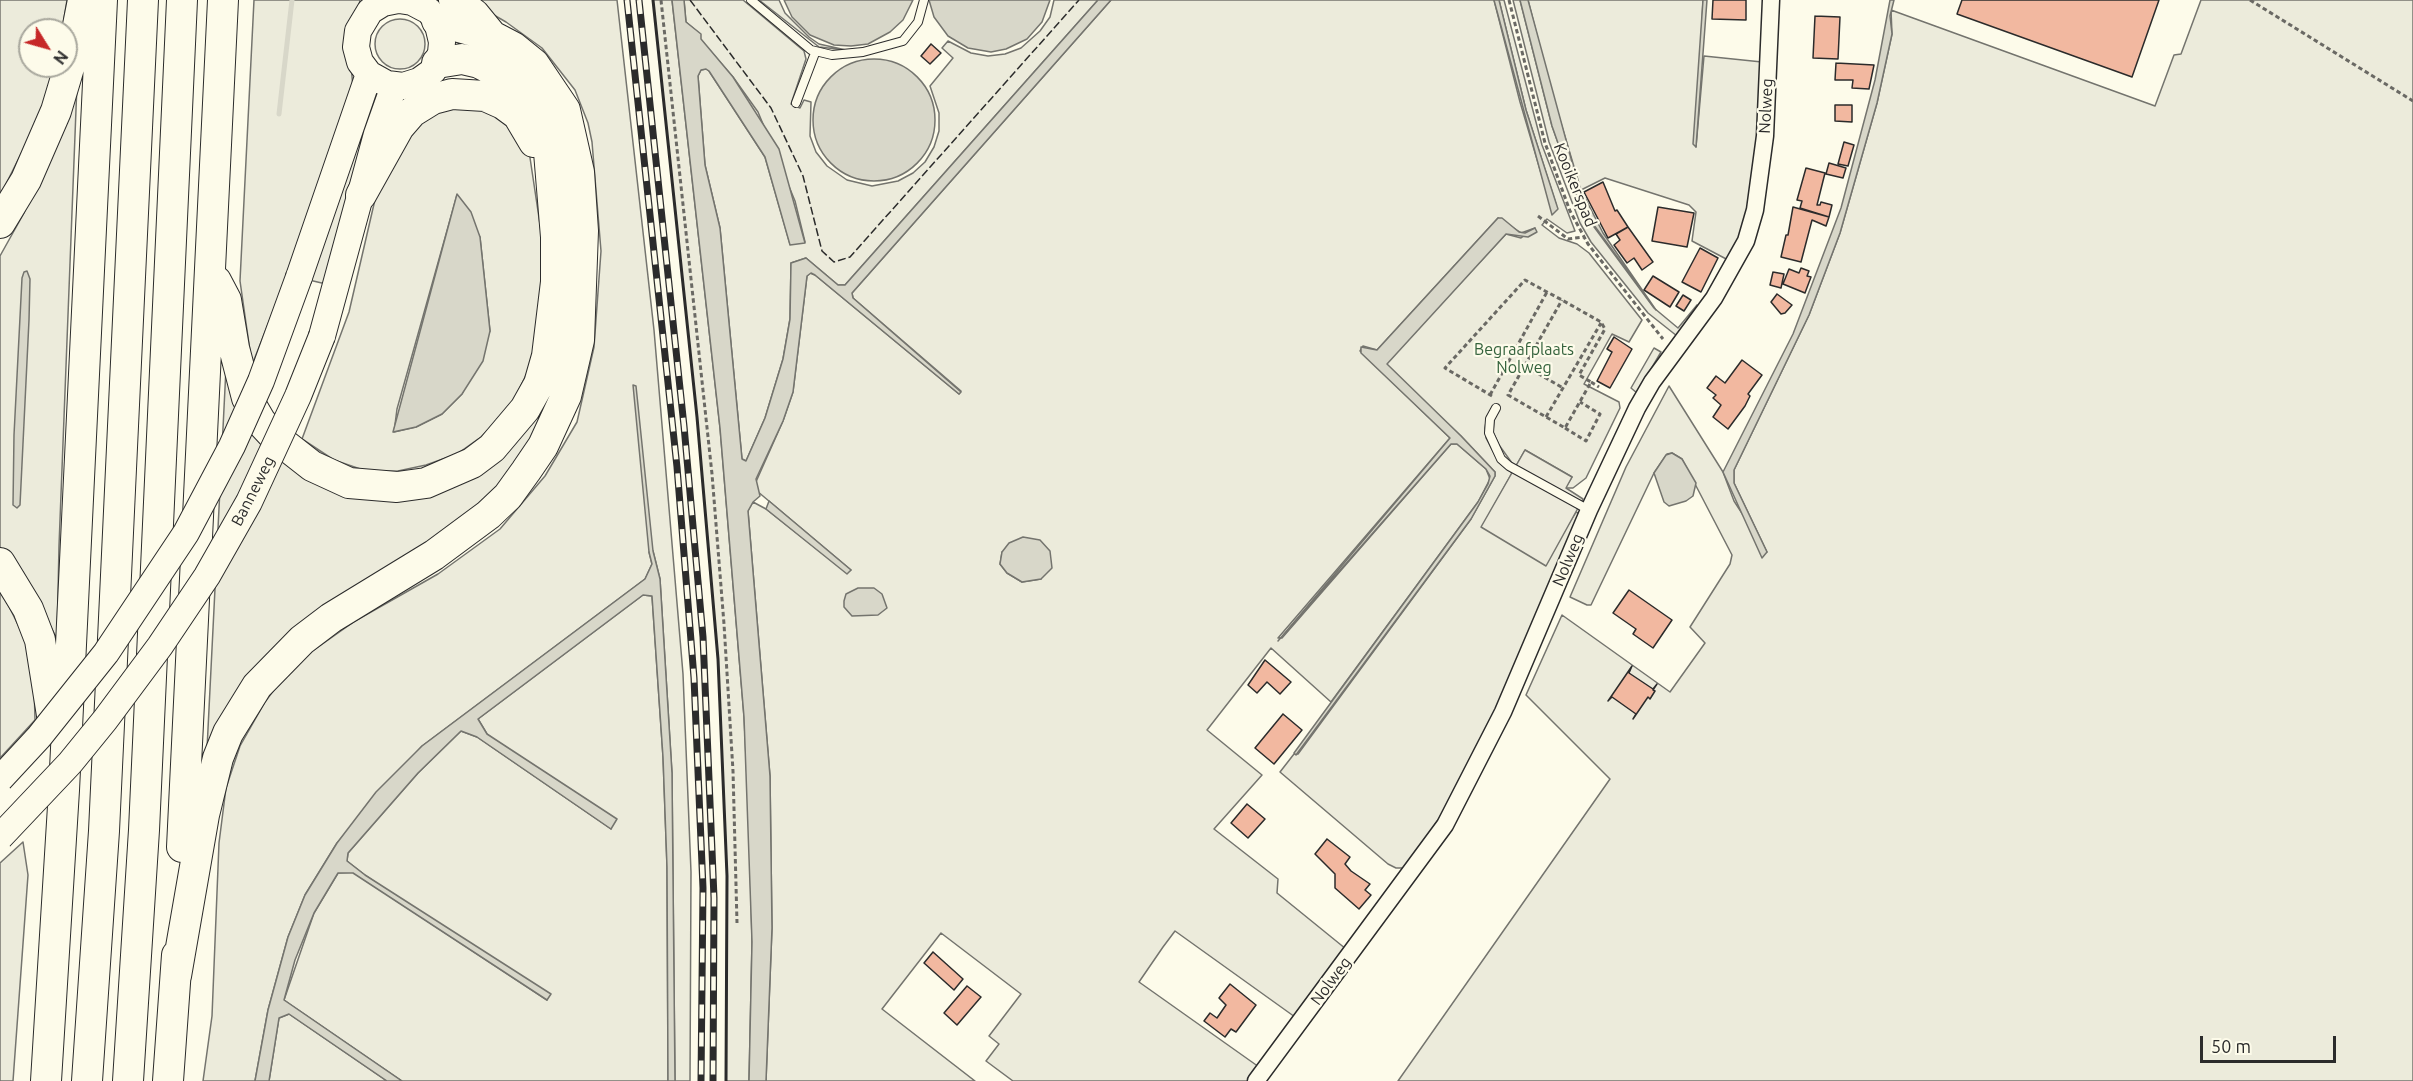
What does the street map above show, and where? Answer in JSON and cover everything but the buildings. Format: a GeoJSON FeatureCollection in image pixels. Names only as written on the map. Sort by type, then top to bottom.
{"type":"FeatureCollection","features":[{"type":"Feature","properties":{"kind":"highway"},"geometry":{"type":"LineString","coordinates":[[0,223],[26,180],[56,111],[71,61],[83,0]]}},
{"type":"Feature","properties":{"kind":"highway"},"geometry":{"type":"LineString","coordinates":[[46,1081],[64,790],[102,0]]}},
{"type":"Feature","properties":{"kind":"highway"},"geometry":{"type":"LineString","coordinates":[[87,1081],[105,831],[143,0]]}},
{"type":"Feature","properties":{"kind":"highway"},"geometry":{"type":"LineString","coordinates":[[128,1081],[144,830],[182,0]]}},
{"type":"Feature","properties":{"kind":"highway"},"geometry":{"type":"LineString","coordinates":[[168,1081],[176,976],[224,0]]}},
{"type":"Feature","properties":{"kind":"highway"},"geometry":{"type":"LineString","coordinates":[[176,976],[204,816],[218,759],[228,733],[257,686],[302,639],[331,618],[442,550],[488,515],[508,496],[543,446],[566,396],[579,340],[583,231],[575,146],[565,110],[549,82],[530,59],[492,36],[474,14],[446,11]]}},
{"type":"Feature","properties":{"kind":"highway"},"geometry":{"type":"LineString","coordinates":[[211,270],[226,300],[234,348],[248,398],[261,422],[275,437],[312,466],[349,483],[397,487],[426,483],[472,463],[492,448],[525,409],[538,384],[547,356],[553,316],[556,237],[548,144],[542,119],[518,86],[494,69],[479,63],[462,59],[437,63]]}},
{"type":"Feature","properties":{"kind":"highway"},"geometry":{"type":"LineString","coordinates":[[361,195],[399,127],[412,112],[433,99],[469,93],[485,96],[503,104],[518,115],[529,131],[553,190]]}},
{"type":"Feature","properties":{"kind":"highway"},"geometry":{"type":"LineString","coordinates":[[0,563],[28,609],[40,640],[64,790]]}},
{"type":"Feature","properties":{"kind":"main road"},"geometry":{"type":"LineString","coordinates":[[406,0],[424,8],[446,11],[442,42],[437,63],[419,81],[394,86],[381,82],[369,74],[360,62],[357,39],[361,24],[388,2],[406,0]]}},
{"type":"Feature","properties":{"kind":"main road"},"geometry":{"type":"LineString","coordinates":[[0,779],[39,736],[106,653],[186,533],[232,446],[261,381],[369,74]]}},
{"type":"Feature","properties":{"kind":"main road","name":"Banneweg"},"geometry":{"type":"LineString","coordinates":[[0,837],[70,763],[105,720],[160,646],[207,576],[244,511],[269,461],[322,336],[377,134],[394,86]]}},
{"type":"Feature","properties":{"kind":"street","name":"Nolweg"},"geometry":{"type":"LineString","coordinates":[[1256,1081],[1445,825],[1503,712],[1589,510],[1637,408],[1652,382],[1730,272],[1746,241],[1755,210],[1765,136],[1771,0]]}},
{"type":"Feature","properties":{"kind":"lane"},"geometry":{"type":"LineString","coordinates":[[751,0],[815,52],[854,54],[897,45],[914,29],[922,14],[924,0]]}},
{"type":"Feature","properties":{"kind":"lane"},"geometry":{"type":"LineString","coordinates":[[796,103],[815,52]]}},
{"type":"Feature","properties":{"kind":"lane"},"geometry":{"type":"LineString","coordinates":[[1496,408],[1488,426],[1491,442],[1501,459],[1509,466],[1589,510]]}},
{"type":"Feature","properties":{"kind":"path"},"geometry":{"type":"LineString","coordinates":[[661,0],[714,509],[733,771],[737,923]]}},
{"type":"Feature","properties":{"kind":"path","name":"Kooikerspad"},"geometry":{"type":"LineString","coordinates":[[1509,0],[1545,143],[1564,198],[1584,237],[1673,352]]}},
{"type":"Feature","properties":{"kind":"path"},"geometry":{"type":"LineString","coordinates":[[2250,0],[2413,100]]}},
{"type":"Feature","properties":{"kind":"path"},"geometry":{"type":"LineString","coordinates":[[1538,216],[1568,239],[1584,237]]}},
{"type":"Feature","properties":{"kind":"path"},"geometry":{"type":"LineString","coordinates":[[1496,408],[1496,402],[1490,395],[1445,368],[1525,280],[1601,322],[1605,329],[1579,375],[1599,387]]}},
{"type":"Feature","properties":{"kind":"path"},"geometry":{"type":"LineString","coordinates":[[1490,395],[1547,292]]}},
{"type":"Feature","properties":{"kind":"path"},"geometry":{"type":"LineString","coordinates":[[1562,300],[1508,395],[1586,441],[1600,414],[1580,402]]}},
{"type":"Feature","properties":{"kind":"path"},"geometry":{"type":"LineString","coordinates":[[1546,417],[1601,322]]}},
{"type":"Feature","properties":{"kind":"path"},"geometry":{"type":"LineString","coordinates":[[1525,366],[1563,388]]}},
{"type":"Feature","properties":{"kind":"path"},"geometry":{"type":"LineString","coordinates":[[1565,428],[1591,382]]}},
{"type":"Feature","properties":{"kind":"green space"},"geometry":{"type":"Polygon","coordinates":[[[0,0],[67,0],[64,18],[18,18],[18,78],[52,78],[46,104],[0,196],[0,0]]]}},
{"type":"Feature","properties":{"kind":"green space"},"geometry":{"type":"Polygon","coordinates":[[[254,0],[360,0],[350,52],[353,88],[285,281],[252,365],[240,281],[254,0]]]}},
{"type":"Feature","properties":{"kind":"green space"},"geometry":{"type":"Polygon","coordinates":[[[468,0],[617,0],[654,330],[683,674],[691,872],[690,1081],[675,1081],[672,773],[660,579],[653,551],[649,552],[652,564],[645,579],[422,746],[337,843],[305,895],[288,937],[268,1010],[255,1081],[203,1081],[212,1016],[219,843],[226,788],[240,746],[265,702],[282,679],[304,657],[355,621],[438,574],[500,529],[545,476],[577,422],[594,347],[601,251],[592,142],[588,123],[575,90],[542,48],[506,22],[468,0]]]}},
{"type":"Feature","properties":{"kind":"green space"},"geometry":{"type":"Polygon","coordinates":[[[653,0],[672,0],[720,428],[744,717],[749,817],[752,942],[749,1081],[726,1081],[727,876],[718,659],[697,417],[653,0]]]}},
{"type":"Feature","properties":{"kind":"green space"},"geometry":{"type":"Polygon","coordinates":[[[684,0],[743,0],[804,51],[806,59],[791,104],[800,108],[804,100],[811,102],[810,136],[816,152],[827,166],[847,180],[872,186],[898,181],[913,173],[925,162],[934,147],[939,131],[939,113],[930,86],[953,58],[942,48],[948,41],[971,53],[988,56],[1005,54],[1021,48],[1040,31],[1050,17],[1054,0],[1098,0],[845,285],[838,285],[806,258],[791,263],[790,319],[783,359],[765,418],[746,461],[742,459],[720,228],[705,165],[698,76],[701,70],[709,71],[765,157],[790,244],[805,242],[795,201],[758,112],[733,77],[700,39],[700,34],[686,22],[684,0]]]}},
{"type":"Feature","properties":{"kind":"green space"},"geometry":{"type":"Polygon","coordinates":[[[759,0],[779,0],[785,13],[809,37],[819,44],[846,50],[819,47],[759,0]]]}},
{"type":"Feature","properties":{"kind":"green space","name":"Begraafplaats Nolweg"},"geometry":{"type":"Polygon","coordinates":[[[1111,0],[1494,0],[1520,102],[1552,210],[1556,204],[1526,110],[1499,0],[1504,0],[1542,145],[1575,231],[1567,233],[1547,219],[1542,225],[1559,238],[1577,244],[1589,253],[1642,320],[1629,342],[1612,334],[1584,384],[1619,402],[1620,408],[1586,478],[1573,488],[1565,488],[1572,477],[1525,450],[1516,466],[1512,463],[1493,432],[1494,420],[1487,416],[1486,438],[1498,461],[1512,473],[1482,527],[1550,553],[1576,512],[1580,514],[1503,696],[1458,790],[1406,868],[1396,868],[1388,864],[1280,772],[1294,754],[1298,754],[1471,519],[1495,476],[1495,472],[1461,436],[1387,366],[1387,362],[1506,234],[1521,238],[1535,228],[1521,233],[1498,218],[1377,350],[1363,346],[1360,351],[1450,438],[1278,638],[1282,638],[1451,444],[1457,444],[1486,469],[1490,479],[1478,502],[1331,702],[1271,648],[1207,730],[1262,775],[1214,829],[1278,879],[1277,893],[1346,949],[1295,1017],[1175,931],[1163,947],[1139,982],[1259,1067],[1248,1081],[1013,1081],[986,1061],[999,1044],[989,1036],[1021,994],[941,933],[882,1009],[975,1081],[766,1081],[772,928],[770,776],[748,511],[753,502],[766,509],[847,573],[851,570],[757,491],[755,484],[783,421],[793,392],[807,276],[810,273],[815,275],[959,394],[961,391],[853,298],[852,293],[1111,0]],[[1002,552],[1000,564],[1007,573],[1022,582],[1041,579],[1002,552]]]}},
{"type":"Feature","properties":{"kind":"green space"},"geometry":{"type":"Polygon","coordinates":[[[1513,0],[1520,0],[1552,126],[1583,212],[1654,308],[1678,328],[1697,305],[1677,336],[1648,313],[1591,242],[1580,223],[1549,142],[1513,0]]]}},
{"type":"Feature","properties":{"kind":"green space"},"geometry":{"type":"Polygon","coordinates":[[[1528,0],[1703,0],[1696,147],[1704,56],[1762,62],[1761,115],[1753,187],[1742,231],[1730,261],[1692,241],[1696,212],[1689,205],[1605,178],[1581,190],[1551,90],[1528,0]]]}},
{"type":"Feature","properties":{"kind":"green space"},"geometry":{"type":"Polygon","coordinates":[[[2201,0],[2413,0],[2413,1081],[1398,1081],[1610,779],[1526,695],[1562,615],[1670,692],[1705,643],[1690,627],[1730,564],[1732,555],[1682,459],[1672,453],[1667,454],[1654,473],[1591,605],[1570,597],[1626,467],[1669,386],[1723,472],[1734,501],[1767,552],[1734,483],[1734,470],[1809,315],[1840,233],[1877,103],[1892,34],[1891,10],[2155,106],[2174,55],[2181,54],[2201,0]]]}},
{"type":"Feature","properties":{"kind":"green space"},"geometry":{"type":"Polygon","coordinates":[[[400,19],[418,26],[425,44],[418,62],[400,69],[382,62],[375,44],[382,26],[400,19]]]}},
{"type":"Feature","properties":{"kind":"green space"},"geometry":{"type":"Polygon","coordinates":[[[507,54],[528,69],[556,105],[569,140],[574,171],[578,238],[577,305],[568,364],[550,416],[523,466],[475,517],[418,558],[339,604],[285,644],[241,696],[216,746],[209,768],[206,769],[226,368],[240,405],[252,426],[288,459],[330,483],[368,492],[390,493],[438,486],[479,467],[514,437],[529,417],[546,382],[557,345],[563,291],[561,170],[547,112],[524,82],[502,64],[507,54]]]}},
{"type":"Feature","properties":{"kind":"green space"},"geometry":{"type":"Polygon","coordinates":[[[77,84],[57,639],[23,572],[0,547],[0,256],[24,213],[77,84]]]}},
{"type":"Feature","properties":{"kind":"green space"},"geometry":{"type":"Polygon","coordinates":[[[441,105],[492,108],[529,151],[545,258],[540,323],[528,371],[511,406],[481,437],[457,454],[426,465],[398,471],[369,472],[334,460],[302,439],[349,312],[377,191],[400,142],[441,105]],[[457,195],[397,409],[394,432],[416,427],[442,414],[462,394],[490,331],[480,237],[457,195]]]}},
{"type":"Feature","properties":{"kind":"green space"},"geometry":{"type":"Polygon","coordinates":[[[357,138],[368,142],[326,284],[309,280],[357,138]]]}},
{"type":"Feature","properties":{"kind":"green space"},"geometry":{"type":"Polygon","coordinates":[[[1654,348],[1661,352],[1637,393],[1631,388],[1654,348]]]}},
{"type":"Feature","properties":{"kind":"green space"},"geometry":{"type":"Polygon","coordinates":[[[0,588],[25,639],[34,681],[35,720],[0,758],[0,588]]]}},
{"type":"Feature","properties":{"kind":"green space"},"geometry":{"type":"Polygon","coordinates":[[[643,595],[652,596],[663,757],[667,867],[668,1081],[402,1081],[284,1000],[314,913],[338,873],[353,872],[547,1000],[365,875],[347,861],[348,853],[418,773],[461,731],[477,737],[611,829],[487,734],[478,719],[643,595]]]}},
{"type":"Feature","properties":{"kind":"green space"},"geometry":{"type":"Polygon","coordinates":[[[23,842],[28,875],[13,1081],[0,1081],[0,863],[23,842]]]}},
{"type":"Feature","properties":{"kind":"green space"},"geometry":{"type":"Polygon","coordinates":[[[289,1014],[387,1081],[269,1081],[279,1018],[289,1014]]]}},
{"type":"Feature","properties":{"kind":"shaded area"},"geometry":{"type":"Polygon","coordinates":[[[672,0],[684,0],[686,22],[701,34],[701,39],[733,77],[779,149],[805,243],[790,245],[765,157],[709,71],[701,70],[698,76],[705,165],[720,228],[742,459],[746,461],[765,418],[783,359],[790,319],[791,263],[806,258],[838,285],[845,285],[1098,0],[1111,0],[852,293],[853,298],[961,392],[959,394],[815,275],[811,273],[807,276],[793,392],[783,421],[756,479],[760,496],[748,511],[770,776],[772,928],[766,1081],[749,1081],[752,942],[744,717],[720,428],[672,0]]]}},
{"type":"Feature","properties":{"kind":"shaded area"},"geometry":{"type":"Polygon","coordinates":[[[784,0],[913,0],[903,20],[890,32],[868,44],[851,46],[834,45],[810,35],[792,17],[784,0]]]}},
{"type":"Feature","properties":{"kind":"shaded area"},"geometry":{"type":"Polygon","coordinates":[[[929,0],[1050,0],[1042,22],[1027,39],[1006,49],[991,52],[968,48],[948,36],[934,17],[929,0]]]}},
{"type":"Feature","properties":{"kind":"shaded area"},"geometry":{"type":"Polygon","coordinates":[[[1494,0],[1499,0],[1526,110],[1558,209],[1552,215],[1494,0]]]}},
{"type":"Feature","properties":{"kind":"shaded area"},"geometry":{"type":"Polygon","coordinates":[[[1520,0],[1528,0],[1578,184],[1603,233],[1656,310],[1580,206],[1552,126],[1520,0]]]}},
{"type":"Feature","properties":{"kind":"shaded area"},"geometry":{"type":"Polygon","coordinates":[[[1703,0],[1707,0],[1696,147],[1693,144],[1703,0]]]}},
{"type":"Feature","properties":{"kind":"shaded area"},"geometry":{"type":"Polygon","coordinates":[[[1890,0],[1894,0],[1890,16],[1892,34],[1877,103],[1840,233],[1809,315],[1734,470],[1734,483],[1767,552],[1762,558],[1723,472],[1793,334],[1841,208],[1875,80],[1890,0]]]}},
{"type":"Feature","properties":{"kind":"shaded area"},"geometry":{"type":"Polygon","coordinates":[[[874,59],[898,63],[917,77],[931,96],[935,120],[931,144],[917,163],[898,177],[874,181],[850,177],[831,163],[817,144],[813,120],[817,96],[831,77],[850,63],[874,59]]]}},
{"type":"Feature","properties":{"kind":"shaded area"},"geometry":{"type":"Polygon","coordinates":[[[457,194],[471,212],[480,237],[490,331],[483,361],[462,394],[442,414],[416,427],[393,432],[457,194]]]}},
{"type":"Feature","properties":{"kind":"shaded area"},"geometry":{"type":"Polygon","coordinates":[[[1498,218],[1502,218],[1519,232],[1525,233],[1535,228],[1537,232],[1528,237],[1506,234],[1387,364],[1461,436],[1495,472],[1495,476],[1471,519],[1296,755],[1294,753],[1478,502],[1488,484],[1490,476],[1486,469],[1457,444],[1451,444],[1278,641],[1450,438],[1361,353],[1361,347],[1377,350],[1498,218]]]}},
{"type":"Feature","properties":{"kind":"shaded area"},"geometry":{"type":"Polygon","coordinates":[[[27,271],[30,279],[29,320],[20,505],[17,508],[13,505],[14,435],[22,278],[24,272],[27,271]]]}},
{"type":"Feature","properties":{"kind":"shaded area"},"geometry":{"type":"Polygon","coordinates":[[[633,385],[636,386],[653,551],[660,579],[672,773],[675,1081],[668,1081],[667,867],[663,757],[652,596],[643,595],[478,719],[487,734],[617,819],[611,829],[477,737],[461,731],[418,773],[348,853],[347,861],[365,875],[551,994],[547,1000],[353,873],[338,873],[314,913],[295,960],[284,1000],[402,1081],[387,1081],[289,1014],[279,1018],[269,1081],[255,1081],[268,1010],[288,937],[305,895],[337,843],[376,792],[422,746],[645,579],[652,564],[633,385]]]}},
{"type":"Feature","properties":{"kind":"shaded area"},"geometry":{"type":"Polygon","coordinates":[[[1525,450],[1572,477],[1566,488],[1583,499],[1546,566],[1481,527],[1525,450]]]}},
{"type":"Feature","properties":{"kind":"shaded area"},"geometry":{"type":"Polygon","coordinates":[[[1672,453],[1682,459],[1696,483],[1693,496],[1686,501],[1669,506],[1664,502],[1654,473],[1666,455],[1672,453]]]}},
{"type":"Feature","properties":{"kind":"shaded area"},"geometry":{"type":"Polygon","coordinates":[[[769,501],[851,570],[847,574],[766,509],[769,501]]]}},
{"type":"Feature","properties":{"kind":"shaded area"},"geometry":{"type":"Polygon","coordinates":[[[1023,537],[1040,540],[1050,551],[1052,568],[1041,579],[1022,582],[1007,573],[1000,564],[1002,552],[1009,543],[1023,537]]]}},
{"type":"Feature","properties":{"kind":"shaded area"},"geometry":{"type":"Polygon","coordinates":[[[858,588],[874,588],[882,594],[887,608],[878,615],[852,616],[844,607],[844,601],[846,594],[858,588]]]}},
{"type":"Feature","properties":{"kind":"waterway"},"geometry":{"type":"LineString","coordinates":[[279,114],[292,0]]}},
{"type":"Feature","properties":{"kind":"railway"},"geometry":{"type":"LineString","coordinates":[[627,0],[677,467],[694,678],[703,888],[701,1081]]}},
{"type":"Feature","properties":{"kind":"railway"},"geometry":{"type":"LineString","coordinates":[[639,0],[684,426],[703,637],[714,898],[713,1081]]}},
{"type":"Feature","properties":{"kind":"fence"},"geometry":{"type":"LineString","coordinates":[[690,0],[771,108],[803,176],[822,251],[834,262],[850,257],[1079,0]]}},
{"type":"Feature","properties":{"kind":"wall"},"geometry":{"type":"LineString","coordinates":[[653,0],[697,417],[718,659],[727,876],[726,1081]]}}]}
